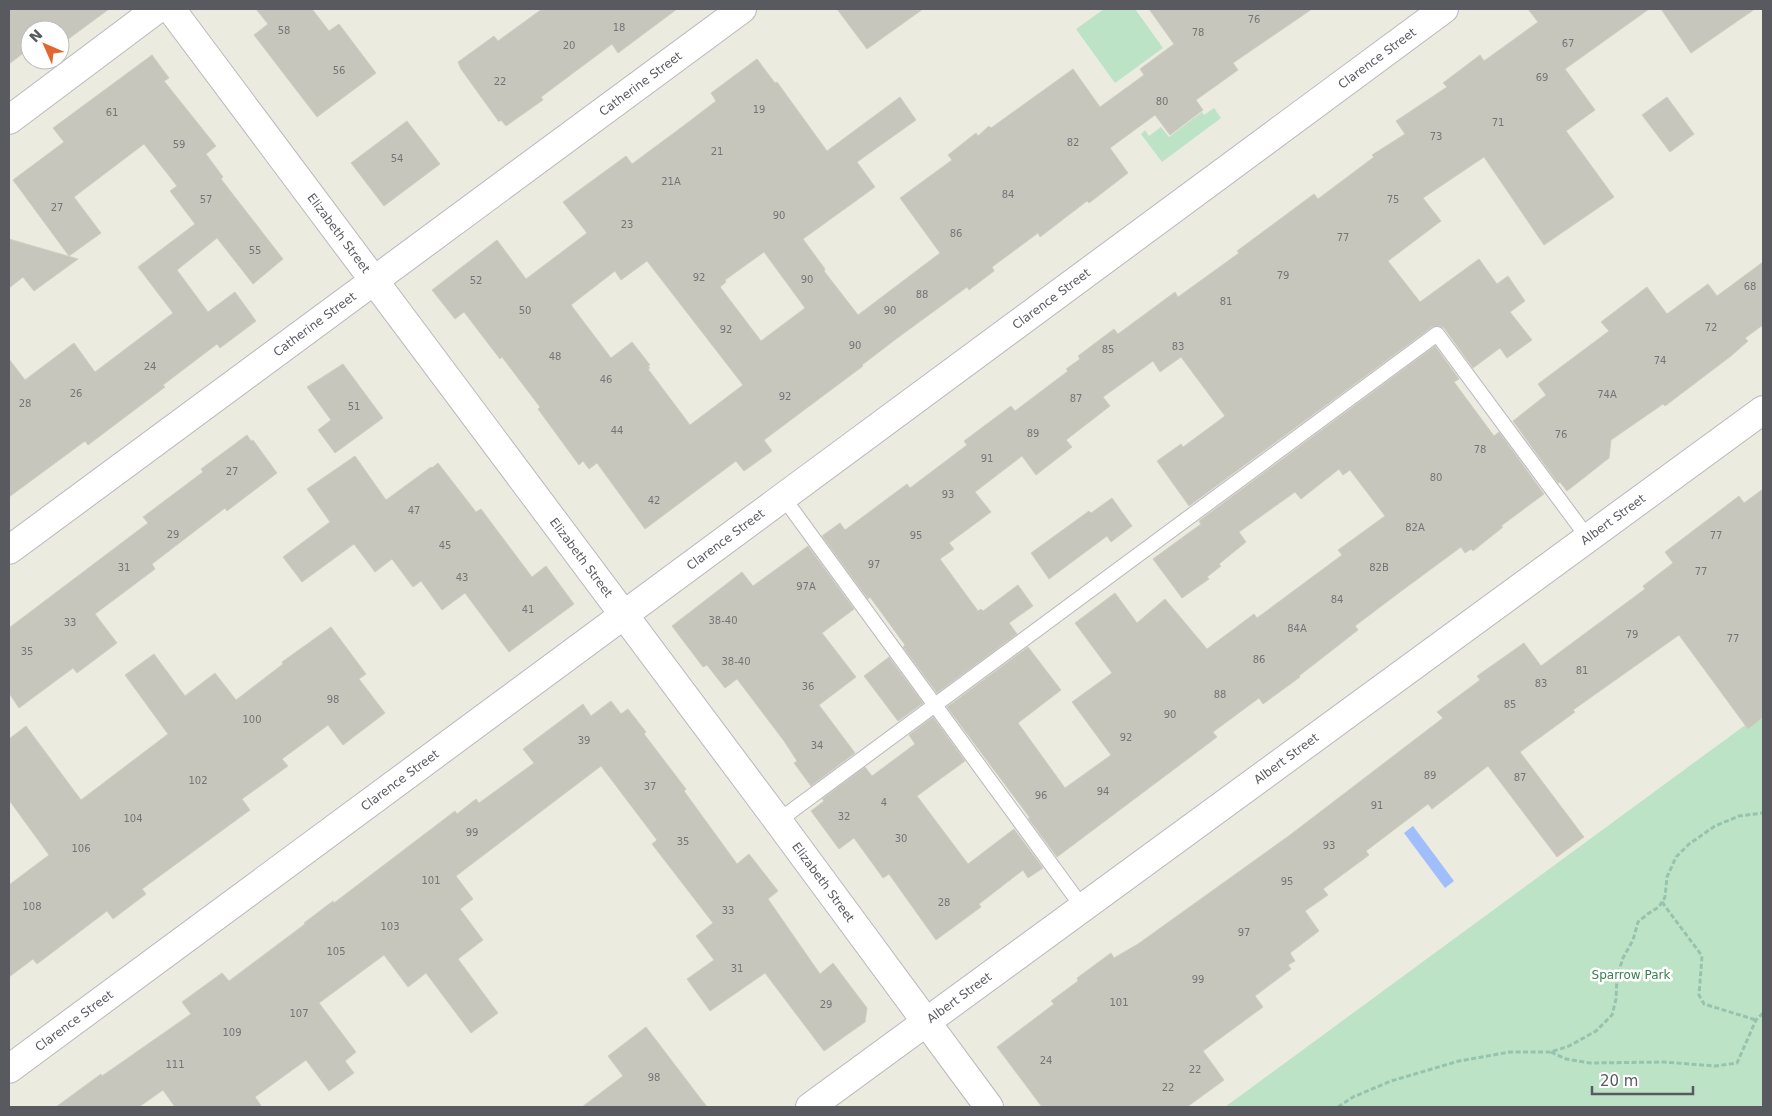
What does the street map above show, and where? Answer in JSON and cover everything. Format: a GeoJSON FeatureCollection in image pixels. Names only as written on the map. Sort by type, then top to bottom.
{"type":"FeatureCollection","features":[{"type":"Feature","properties":{"kind":"street"},"geometry":{"type":"LineString","coordinates":[[9,120],[157,9]]}},
{"type":"Feature","properties":{"kind":"street","name":"Elizabeth Street"},"geometry":{"type":"LineString","coordinates":[[171,9],[778,821],[989,1107]]}},
{"type":"Feature","properties":{"kind":"street","name":"Catherine Street"},"geometry":{"type":"LineString","coordinates":[[9,550],[742,9]]}},
{"type":"Feature","properties":{"kind":"street","name":"Clarence Street"},"geometry":{"type":"LineString","coordinates":[[9,1069],[1444,9]]}},
{"type":"Feature","properties":{"kind":"street","name":"Albert Street"},"geometry":{"type":"LineString","coordinates":[[810,1107],[1763,410]]}},
{"type":"Feature","properties":{"kind":"lane"},"geometry":{"type":"LineString","coordinates":[[778,821],[1437,334],[1588,538]]}},
{"type":"Feature","properties":{"kind":"lane"},"geometry":{"type":"LineString","coordinates":[[783,497],[1083,908]]}},
{"type":"Feature","properties":{"kind":"path"},"geometry":{"type":"LineString","coordinates":[[1338,1107],[1353,1097],[1391,1081],[1459,1061],[1510,1052],[1550,1052],[1569,1046],[1596,1031],[1612,1015],[1616,999],[1617,977],[1623,958],[1633,940],[1638,922],[1649,912],[1659,907],[1665,897],[1667,877],[1676,858],[1689,844],[1715,826],[1739,816],[1763,813]]}},
{"type":"Feature","properties":{"kind":"path"},"geometry":{"type":"LineString","coordinates":[[1662,902],[1702,956],[1699,996],[1704,1004],[1756,1020]]}},
{"type":"Feature","properties":{"kind":"path"},"geometry":{"type":"LineString","coordinates":[[1550,1052],[1566,1059],[1590,1063],[1664,1062],[1715,1066],[1737,1063],[1756,1020],[1763,1013]]}},
{"type":"Feature","properties":{"kind":"green space"},"geometry":{"type":"Polygon","coordinates":[[[1104,9],[1135,9],[1163,48],[1115,83],[1076,29],[1104,9]]]}},
{"type":"Feature","properties":{"kind":"green space"},"geometry":{"type":"Polygon","coordinates":[[[1214,108],[1221,118],[1162,162],[1141,134],[1145,130],[1149,136],[1161,127],[1169,137],[1202,112],[1204,115],[1214,108]]]}},
{"type":"Feature","properties":{"kind":"green space","name":"Sparrow Park"},"geometry":{"type":"Polygon","coordinates":[[[1763,712],[1763,1107],[1225,1107],[1763,712]]]}},
{"type":"Feature","properties":{"kind":"water"},"geometry":{"type":"Polygon","coordinates":[[[1413,826],[1454,881],[1445,888],[1404,833],[1413,826]]]}},
{"type":"Feature","properties":{"kind":"building"},"geometry":{"type":"Polygon","coordinates":[[[9,9],[109,9],[70,38],[70,20],[20,20],[20,56],[9,64],[9,9]]]}},
{"type":"Feature","properties":{"kind":"building"},"geometry":{"type":"Polygon","coordinates":[[[256,9],[312,9],[329,31],[339,24],[376,73],[317,117],[254,35],[268,24],[256,9]]]}},
{"type":"Feature","properties":{"kind":"building"},"geometry":{"type":"Polygon","coordinates":[[[542,9],[677,9],[618,53],[612,44],[541,97],[543,100],[506,126],[501,120],[499,122],[458,62],[494,36],[498,41],[542,9]]]}},
{"type":"Feature","properties":{"kind":"building"},"geometry":{"type":"Polygon","coordinates":[[[837,9],[923,9],[867,49],[837,9]]]}},
{"type":"Feature","properties":{"kind":"building"},"geometry":{"type":"Polygon","coordinates":[[[1149,9],[1312,9],[1233,63],[1238,70],[1196,100],[1203,110],[1170,135],[1155,115],[1110,148],[1128,173],[1040,237],[1038,233],[992,267],[994,271],[969,290],[967,287],[764,440],[772,451],[744,471],[736,461],[645,529],[597,463],[589,469],[583,461],[579,465],[538,409],[540,407],[502,357],[500,359],[464,312],[455,319],[432,290],[497,240],[526,279],[587,233],[563,202],[626,156],[632,164],[716,101],[711,93],[757,59],[775,83],[777,82],[827,151],[900,97],[916,120],[857,162],[875,187],[803,239],[825,269],[824,271],[858,315],[940,253],[900,198],[952,160],[948,155],[976,133],[978,136],[989,126],[991,128],[1073,69],[1100,107],[1144,75],[1140,69],[1174,44],[1149,9]],[[764,252],[725,280],[726,282],[720,287],[761,341],[805,308],[764,252]],[[647,261],[621,280],[615,271],[571,305],[611,358],[632,342],[650,365],[648,369],[690,425],[743,385],[647,261]]]}},
{"type":"Feature","properties":{"kind":"building"},"geometry":{"type":"Polygon","coordinates":[[[1528,9],[1649,9],[1565,69],[1595,110],[1566,131],[1614,197],[1544,245],[1484,157],[1423,198],[1441,221],[1388,261],[1420,302],[1479,259],[1497,284],[1508,276],[1525,301],[1510,312],[1532,340],[1507,358],[1500,348],[1473,368],[1444,328],[1440,326],[1432,327],[1189,506],[1157,461],[1181,444],[1183,447],[1225,416],[1181,357],[1160,372],[1153,361],[1103,397],[1110,406],[1066,440],[1072,447],[1036,475],[1022,456],[975,492],[991,512],[949,543],[954,549],[940,559],[978,611],[981,609],[983,611],[1018,585],[1033,606],[1009,623],[1017,634],[937,693],[903,647],[905,645],[870,597],[868,599],[822,536],[840,523],[845,530],[907,484],[910,488],[967,445],[964,441],[1011,406],[1015,411],[1068,371],[1066,369],[1080,359],[1078,356],[1114,329],[1118,334],[1175,292],[1178,297],[1239,253],[1237,251],[1314,194],[1318,199],[1374,157],[1372,155],[1405,134],[1396,121],[1447,87],[1443,83],[1480,55],[1484,61],[1538,22],[1528,9]]]}},
{"type":"Feature","properties":{"kind":"building"},"geometry":{"type":"Polygon","coordinates":[[[1661,9],[1755,9],[1691,53],[1661,9]]]}},
{"type":"Feature","properties":{"kind":"building"},"geometry":{"type":"Polygon","coordinates":[[[152,55],[169,78],[164,81],[216,146],[206,154],[223,177],[221,179],[283,259],[253,284],[217,238],[177,270],[208,312],[235,292],[256,321],[220,348],[217,344],[163,385],[165,387],[88,445],[85,441],[9,497],[9,359],[25,380],[74,343],[95,372],[173,313],[138,267],[195,224],[170,191],[177,186],[144,144],[74,197],[101,233],[69,256],[13,180],[64,142],[53,128],[152,55]]]}},
{"type":"Feature","properties":{"kind":"building"},"geometry":{"type":"Polygon","coordinates":[[[1667,97],[1694,134],[1670,152],[1642,115],[1667,97]]]}},
{"type":"Feature","properties":{"kind":"building"},"geometry":{"type":"Polygon","coordinates":[[[407,121],[440,164],[384,206],[351,163],[407,121]]]}},
{"type":"Feature","properties":{"kind":"building"},"geometry":{"type":"Polygon","coordinates":[[[9,239],[78,259],[34,291],[23,277],[9,288],[9,239]]]}},
{"type":"Feature","properties":{"kind":"building"},"geometry":{"type":"Polygon","coordinates":[[[1763,262],[1763,325],[1745,338],[1748,341],[1731,356],[1665,406],[1663,404],[1611,440],[1609,458],[1567,491],[1560,482],[1558,483],[1513,421],[1546,395],[1538,384],[1609,331],[1601,322],[1647,287],[1667,314],[1708,284],[1717,296],[1763,262]]]}},
{"type":"Feature","properties":{"kind":"building"},"geometry":{"type":"Polygon","coordinates":[[[1435,346],[1459,379],[1454,382],[1494,436],[1499,432],[1544,494],[1501,526],[1503,527],[1473,551],[1471,549],[1465,553],[1461,547],[1400,592],[1355,626],[1358,630],[1300,677],[1263,704],[1259,698],[1213,732],[1217,737],[1057,857],[947,707],[1028,647],[1061,690],[1018,723],[1065,788],[1111,755],[1072,702],[1112,673],[1075,623],[1115,593],[1137,623],[1165,599],[1207,649],[1254,614],[1257,618],[1342,555],[1338,550],[1385,516],[1350,470],[1343,475],[1339,469],[1301,499],[1295,492],[1239,532],[1246,542],[1219,564],[1221,566],[1207,577],[1209,579],[1182,598],[1153,559],[1201,524],[1199,521],[1435,346]]]}},
{"type":"Feature","properties":{"kind":"building"},"geometry":{"type":"Polygon","coordinates":[[[343,364],[383,418],[335,453],[318,430],[331,420],[307,387],[343,364]]]}},
{"type":"Feature","properties":{"kind":"building"},"geometry":{"type":"Polygon","coordinates":[[[247,435],[251,441],[253,440],[277,473],[227,511],[225,508],[152,564],[155,569],[95,614],[117,643],[77,673],[73,668],[19,708],[9,693],[9,628],[148,523],[143,517],[203,472],[201,469],[247,435]]]}},
{"type":"Feature","properties":{"kind":"building"},"geometry":{"type":"Polygon","coordinates":[[[355,456],[386,500],[438,463],[476,512],[481,509],[532,577],[546,566],[574,604],[509,652],[465,593],[442,610],[421,581],[413,587],[392,559],[375,572],[354,544],[302,582],[283,557],[330,522],[307,489],[355,456]]]}},
{"type":"Feature","properties":{"kind":"building"},"geometry":{"type":"Polygon","coordinates":[[[1763,489],[1763,717],[1748,729],[1679,635],[1573,710],[1575,712],[1520,752],[1584,837],[1557,857],[1488,766],[1432,809],[1428,804],[1366,851],[1369,855],[1323,889],[1328,895],[1305,911],[1319,931],[1290,953],[1295,961],[1288,965],[1291,969],[1255,996],[1263,1007],[1203,1051],[1224,1080],[1187,1107],[1042,1107],[997,1047],[1054,1004],[1051,1001],[1078,981],[1077,978],[1111,953],[1114,958],[1138,944],[1290,835],[1443,718],[1437,712],[1480,680],[1477,676],[1524,643],[1541,666],[1645,589],[1643,586],[1673,563],[1665,552],[1739,496],[1744,503],[1763,489]]]}},
{"type":"Feature","properties":{"kind":"building"},"geometry":{"type":"Polygon","coordinates":[[[1112,498],[1132,526],[1111,542],[1107,536],[1049,579],[1031,553],[1089,511],[1091,513],[1112,498]]]}},
{"type":"Feature","properties":{"kind":"building"},"geometry":{"type":"Polygon","coordinates":[[[808,546],[854,609],[822,633],[856,677],[819,705],[855,753],[811,786],[794,763],[797,761],[784,741],[737,679],[725,688],[707,665],[703,667],[672,626],[742,572],[753,586],[808,546]]]}},
{"type":"Feature","properties":{"kind":"building"},"geometry":{"type":"Polygon","coordinates":[[[331,627],[366,674],[359,679],[385,713],[343,745],[328,725],[282,759],[288,766],[242,799],[250,810],[142,889],[146,894],[113,919],[107,911],[37,964],[33,959],[9,977],[9,885],[49,855],[9,800],[9,739],[26,726],[81,800],[168,734],[125,675],[154,654],[185,696],[215,673],[236,700],[283,664],[282,662],[331,627]]]}},
{"type":"Feature","properties":{"kind":"building"},"geometry":{"type":"Polygon","coordinates":[[[889,657],[923,703],[898,721],[864,676],[889,657]]]}},
{"type":"Feature","properties":{"kind":"building"},"geometry":{"type":"Polygon","coordinates":[[[611,701],[621,714],[628,709],[646,732],[644,734],[686,789],[684,791],[737,864],[749,854],[778,891],[768,899],[820,974],[833,963],[867,1008],[865,1022],[824,1051],[765,973],[710,1011],[687,979],[714,960],[696,936],[713,923],[652,844],[657,840],[601,766],[456,876],[473,899],[460,909],[483,940],[458,959],[498,1013],[471,1033],[426,973],[408,987],[384,955],[319,1003],[356,1052],[345,1061],[354,1073],[329,1091],[306,1060],[255,1097],[262,1107],[175,1107],[163,1090],[139,1107],[56,1107],[101,1074],[102,1076],[191,1014],[182,1002],[222,973],[229,981],[455,811],[457,814],[476,799],[479,803],[534,763],[523,749],[583,704],[591,716],[611,701]]]}},
{"type":"Feature","properties":{"kind":"building"},"geometry":{"type":"Polygon","coordinates":[[[933,717],[965,761],[917,796],[968,864],[1014,829],[1043,868],[1028,878],[1023,870],[979,904],[981,907],[936,940],[889,874],[883,878],[854,838],[839,849],[811,811],[824,801],[822,799],[865,767],[872,776],[915,744],[909,735],[933,717]]]}},
{"type":"Feature","properties":{"kind":"building"},"geometry":{"type":"Polygon","coordinates":[[[646,1027],[707,1107],[582,1107],[623,1076],[608,1056],[646,1027]]]}}]}
